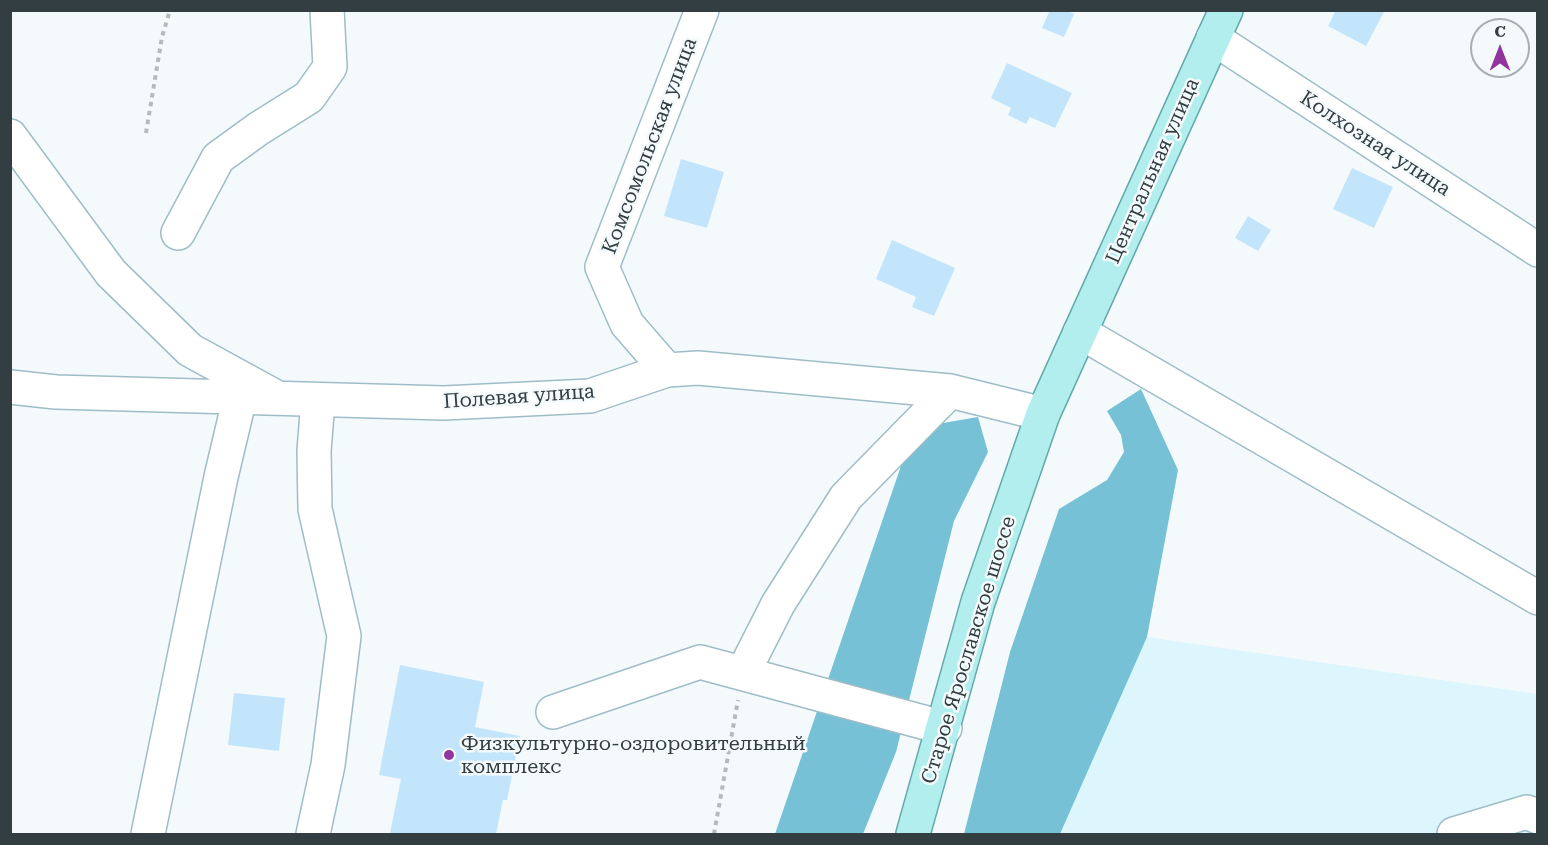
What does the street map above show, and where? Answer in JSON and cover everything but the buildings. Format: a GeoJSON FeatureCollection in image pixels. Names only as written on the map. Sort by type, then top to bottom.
{"type":"FeatureCollection","features":[{"type":"Feature","properties":{"kind":"main road","name":"Центральная улица"},"geometry":{"type":"LineString","coordinates":[[1080,332],[1220,24]]}},
{"type":"Feature","properties":{"kind":"main road","name":"Старое Ярославское шоссе"},"geometry":{"type":"LineString","coordinates":[[913,834],[945,728],[978,602],[1043,414],[1080,332]]}},
{"type":"Feature","properties":{"kind":"street"},"geometry":{"type":"LineString","coordinates":[[178,233],[219,158],[309,97],[330,66],[327,10]]}},
{"type":"Feature","properties":{"kind":"street","name":"Комсомольская улица"},"geometry":{"type":"LineString","coordinates":[[667,370],[627,324],[602,267],[702,10]]}},
{"type":"Feature","properties":{"kind":"street","name":"Колхозная улица"},"geometry":{"type":"LineString","coordinates":[[1220,24],[1538,250]]}},
{"type":"Feature","properties":{"kind":"street"},"geometry":{"type":"LineString","coordinates":[[10,136],[111,273],[182,343],[190,350],[281,399]]}},
{"type":"Feature","properties":{"kind":"street"},"geometry":{"type":"LineString","coordinates":[[1080,332],[1538,598]]}},
{"type":"Feature","properties":{"kind":"street","name":"Полевая улица"},"geometry":{"type":"LineString","coordinates":[[10,387],[281,399],[444,403],[590,396],[667,370],[698,368],[950,391],[1043,414]]}},
{"type":"Feature","properties":{"kind":"street"},"geometry":{"type":"LineString","coordinates":[[743,673],[778,604],[846,497],[950,391]]}},
{"type":"Feature","properties":{"kind":"street"},"geometry":{"type":"LineString","coordinates":[[148,834],[220,477],[240,397]]}},
{"type":"Feature","properties":{"kind":"street"},"geometry":{"type":"LineString","coordinates":[[313,834],[328,765],[344,636],[315,509],[314,451],[318,400]]}},
{"type":"Feature","properties":{"kind":"street"},"geometry":{"type":"LineString","coordinates":[[553,712],[700,662],[945,728]]}},
{"type":"Feature","properties":{"kind":"street"},"geometry":{"type":"LineString","coordinates":[[1454,834],[1527,812],[1538,817]]}},
{"type":"Feature","properties":{"kind":"path"},"geometry":{"type":"LineString","coordinates":[[146,133],[162,37],[170,10]]}},
{"type":"Feature","properties":{"kind":"path"},"geometry":{"type":"LineString","coordinates":[[714,834],[743,673]]}},
{"type":"Feature","properties":{"kind":"shaded area"},"geometry":{"type":"Polygon","coordinates":[[[1141,389],[1178,470],[1147,637],[1060,834],[964,834],[1010,652],[1059,509],[1107,480],[1124,452],[1121,435],[1107,411],[1141,389]]]}},
{"type":"Feature","properties":{"kind":"shaded area"},"geometry":{"type":"Polygon","coordinates":[[[978,417],[988,452],[954,521],[896,752],[863,834],[775,834],[914,428],[978,417]]]}},
{"type":"Feature","properties":{"kind":"shaded area"},"geometry":{"type":"Polygon","coordinates":[[[1147,637],[1537,694],[1537,834],[1060,834],[1147,637]]]}},
{"type":"Feature","properties":{"kind":"place","name":"Физкультурно-оздоровительный комплекс"},"geometry":{"type":"Point","coordinates":[449,755]}}]}
